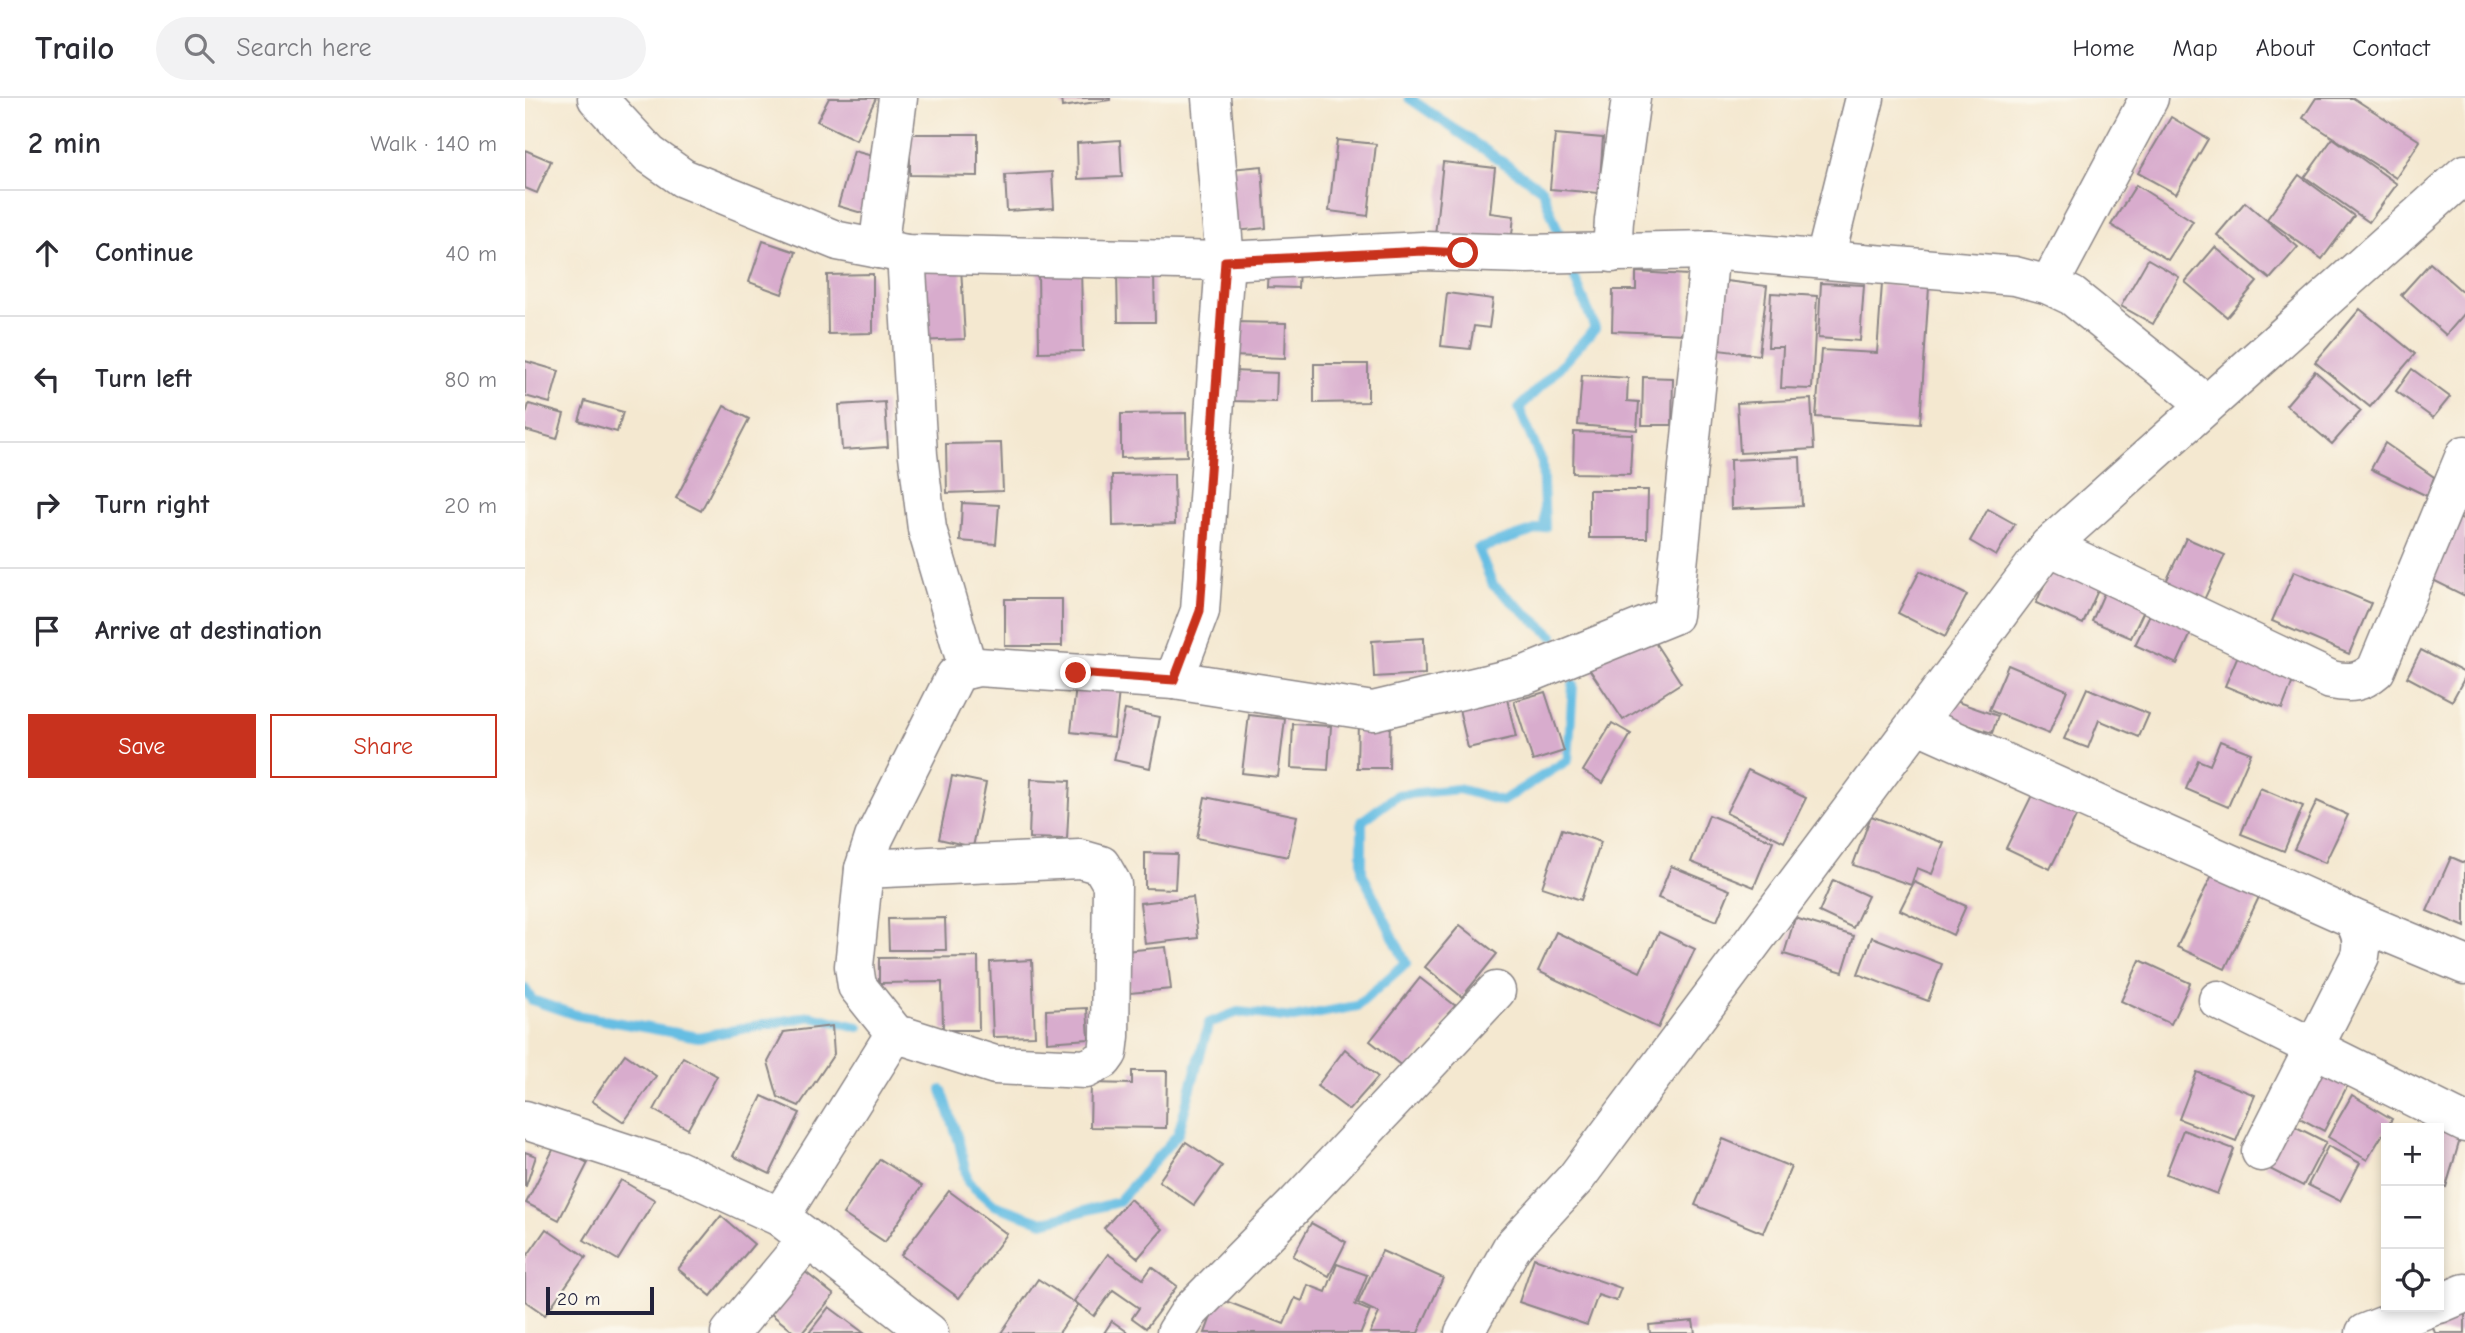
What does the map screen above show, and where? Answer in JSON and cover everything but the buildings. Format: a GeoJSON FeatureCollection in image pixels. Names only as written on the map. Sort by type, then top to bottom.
{"type":"FeatureCollection","features":[{"type":"Feature","properties":{"kind":"street"},"geometry":{"type":"LineString","coordinates":[[597,98],[631,112],[649,154],[683,178],[838,242],[892,251],[1225,261],[1423,251],[1612,253],[1710,250],[2015,276],[2049,285],[2072,296],[2206,404]]}},
{"type":"Feature","properties":{"kind":"street"},"geometry":{"type":"LineString","coordinates":[[898,98],[892,251],[927,529],[968,669]]}},
{"type":"Feature","properties":{"kind":"street"},"geometry":{"type":"LineString","coordinates":[[1174,680],[1200,611],[1225,261],[1211,98]]}},
{"type":"Feature","properties":{"kind":"street"},"geometry":{"type":"LineString","coordinates":[[1612,253],[1631,98]]}},
{"type":"Feature","properties":{"kind":"street"},"geometry":{"type":"LineString","coordinates":[[1825,259],[1865,98]]}},
{"type":"Feature","properties":{"kind":"street"},"geometry":{"type":"LineString","coordinates":[[2049,285],[2149,98]]}},
{"type":"Feature","properties":{"kind":"street"},"geometry":{"type":"LineString","coordinates":[[1464,1333],[1512,1247],[1576,1178],[2049,546],[2465,174]]}},
{"type":"Feature","properties":{"kind":"street"},"geometry":{"type":"LineString","coordinates":[[864,869],[1080,859],[1101,865],[1112,884],[1110,1036],[1108,1053],[1103,1060],[1086,1069],[995,1065],[898,1036],[857,986],[854,966],[864,869],[874,838],[955,676],[978,667],[1174,680],[1373,711],[1525,675],[1673,615],[1710,250]]}},
{"type":"Feature","properties":{"kind":"street"},"geometry":{"type":"LineString","coordinates":[[2049,546],[2330,680],[2354,683],[2365,679],[2376,670],[2465,455]]}},
{"type":"Feature","properties":{"kind":"street"},"geometry":{"type":"LineString","coordinates":[[1918,724],[2352,918],[2465,965]]}},
{"type":"Feature","properties":{"kind":"street"},"geometry":{"type":"LineString","coordinates":[[2261,1152],[2360,956],[2360,930],[2352,918]]}},
{"type":"Feature","properties":{"kind":"street"},"geometry":{"type":"LineString","coordinates":[[1176,1333],[1190,1311],[1297,1203],[1496,991]]}},
{"type":"Feature","properties":{"kind":"street"},"geometry":{"type":"LineString","coordinates":[[2218,1000],[2465,1123]]}},
{"type":"Feature","properties":{"kind":"street"},"geometry":{"type":"LineString","coordinates":[[730,1333],[794,1228],[892,1038],[898,1036]]}},
{"type":"Feature","properties":{"kind":"street"},"geometry":{"type":"LineString","coordinates":[[525,1120],[678,1170],[794,1228],[929,1333]]}},
{"type":"Feature","properties":{"kind":"street"},"geometry":{"type":"LineString","coordinates":[[2444,1302],[2465,1293]]}},
{"type":"Feature","properties":{"kind":"street"},"geometry":{"type":"LineString","coordinates":[[2365,1333],[2418,1312]]}},
{"type":"Feature","properties":{"kind":"waterway"},"geometry":{"type":"LineString","coordinates":[[1409,98],[1542,189],[1559,234]]}},
{"type":"Feature","properties":{"kind":"waterway"},"geometry":{"type":"LineString","coordinates":[[1553,636],[1493,585],[1478,549],[1545,527],[1542,463],[1519,408],[1595,328],[1575,279]]}},
{"type":"Feature","properties":{"kind":"waterway"},"geometry":{"type":"LineString","coordinates":[[942,1090],[959,1142],[968,1182],[994,1205],[1043,1222],[1118,1202],[1178,1134],[1209,1023],[1238,1012],[1293,1018],[1357,1006],[1406,963],[1362,873],[1362,821],[1397,795],[1458,789],[1502,801],[1568,760],[1573,685]]}},
{"type":"Feature","properties":{"kind":"waterway"},"geometry":{"type":"LineString","coordinates":[[525,989],[532,1000],[576,1015],[698,1037],[811,1016],[859,1027]]}},
{"type":"Feature","properties":{"kind":"route"},"geometry":{"type":"LineString","coordinates":[[1076,673],[1174,680],[1200,611],[1225,261],[1423,251],[1463,253]]}}]}
